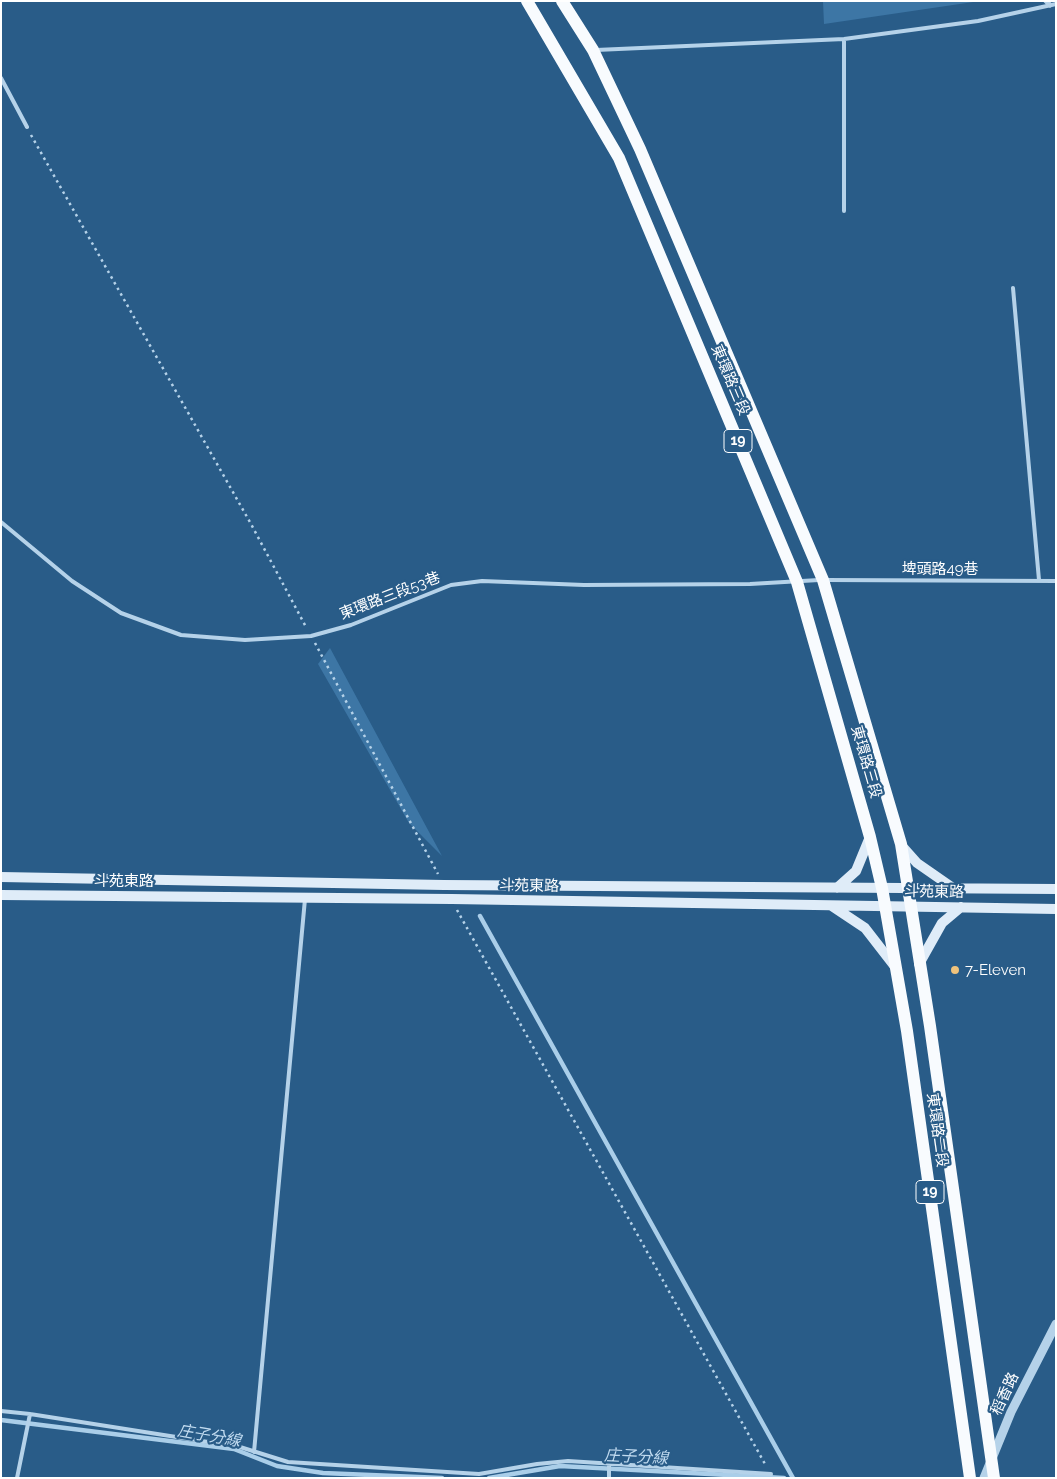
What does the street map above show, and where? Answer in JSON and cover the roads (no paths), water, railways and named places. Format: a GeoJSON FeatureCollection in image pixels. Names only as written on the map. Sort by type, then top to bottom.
{"type":"FeatureCollection","features":[{"type":"Feature","properties":{"kind":"main road","name":"東環路三段"},"geometry":{"type":"LineString","coordinates":[[528,1],[619,158],[797,582],[870,837],[885,906]]}},
{"type":"Feature","properties":{"kind":"main road","name":"東環路三段"},"geometry":{"type":"LineString","coordinates":[[562,1],[593,50],[640,149],[823,580],[901,844],[910,907]]}},
{"type":"Feature","properties":{"kind":"main road"},"geometry":{"type":"LineString","coordinates":[[837,888],[856,871],[870,837]]}},
{"type":"Feature","properties":{"kind":"main road"},"geometry":{"type":"LineString","coordinates":[[901,844],[917,862],[954,888]]}},
{"type":"Feature","properties":{"kind":"main road","name":"斗苑東路"},"geometry":{"type":"LineString","coordinates":[[1,877],[444,885],[1056,890]]}},
{"type":"Feature","properties":{"kind":"main road","name":"斗苑東路"},"geometry":{"type":"LineString","coordinates":[[1,895],[452,899],[1056,909]]}},
{"type":"Feature","properties":{"kind":"main road"},"geometry":{"type":"LineString","coordinates":[[831,906],[865,928],[896,968]]}},
{"type":"Feature","properties":{"kind":"main road","name":"東環路二段"},"geometry":{"type":"LineString","coordinates":[[885,906],[907,1030],[970,1478]]}},
{"type":"Feature","properties":{"kind":"main road","name":"東環路二段"},"geometry":{"type":"LineString","coordinates":[[910,907],[993,1459],[994,1478]]}},
{"type":"Feature","properties":{"kind":"main road"},"geometry":{"type":"LineString","coordinates":[[919,964],[942,923],[962,907]]}},
{"type":"Feature","properties":{"kind":"street","name":"稻香路"},"geometry":{"type":"LineString","coordinates":[[984,1478],[1011,1412],[1056,1324]]}},
{"type":"Feature","properties":{"kind":"lane"},"geometry":{"type":"LineString","coordinates":[[593,50],[844,39],[978,21],[1051,4]]}},
{"type":"Feature","properties":{"kind":"lane"},"geometry":{"type":"LineString","coordinates":[[844,39],[844,211]]}},
{"type":"Feature","properties":{"kind":"lane"},"geometry":{"type":"LineString","coordinates":[[1,78],[26,128]]}},
{"type":"Feature","properties":{"kind":"lane"},"geometry":{"type":"LineString","coordinates":[[1013,288],[1039,580]]}},
{"type":"Feature","properties":{"kind":"lane","name":"東環路三段53巷"},"geometry":{"type":"LineString","coordinates":[[1,522],[72,581],[121,613],[181,635],[246,640],[311,636],[351,625],[451,585],[482,581],[584,585],[750,584],[823,580]]}},
{"type":"Feature","properties":{"kind":"lane","name":"埤頭路49巷"},"geometry":{"type":"LineString","coordinates":[[823,580],[1056,581]]}},
{"type":"Feature","properties":{"kind":"lane"},"geometry":{"type":"LineString","coordinates":[[254,1452],[306,898]]}},
{"type":"Feature","properties":{"kind":"lane"},"geometry":{"type":"LineString","coordinates":[[1,1411],[240,1447],[288,1462],[479,1474],[561,1462],[771,1474]]}},
{"type":"Feature","properties":{"kind":"lane"},"geometry":{"type":"LineString","coordinates":[[17,1478],[30,1414]]}},
{"type":"Feature","properties":{"kind":"lane"},"geometry":{"type":"LineString","coordinates":[[609,1465],[609,1478]]}},
{"type":"Feature","properties":{"kind":"waterway"},"geometry":{"type":"LineString","coordinates":[[480,916],[793,1478]]}},
{"type":"Feature","properties":{"kind":"waterway","name":"庄子分線"},"geometry":{"type":"LineString","coordinates":[[1,1420],[234,1449],[277,1466],[323,1473],[442,1478]]}},
{"type":"Feature","properties":{"kind":"waterway","name":"庄子分線"},"geometry":{"type":"LineString","coordinates":[[489,1478],[560,1466],[784,1478]]}},
{"type":"Feature","properties":{"kind":"place","name":"7-Eleven"},"geometry":{"type":"Point","coordinates":[955,970]}}]}
